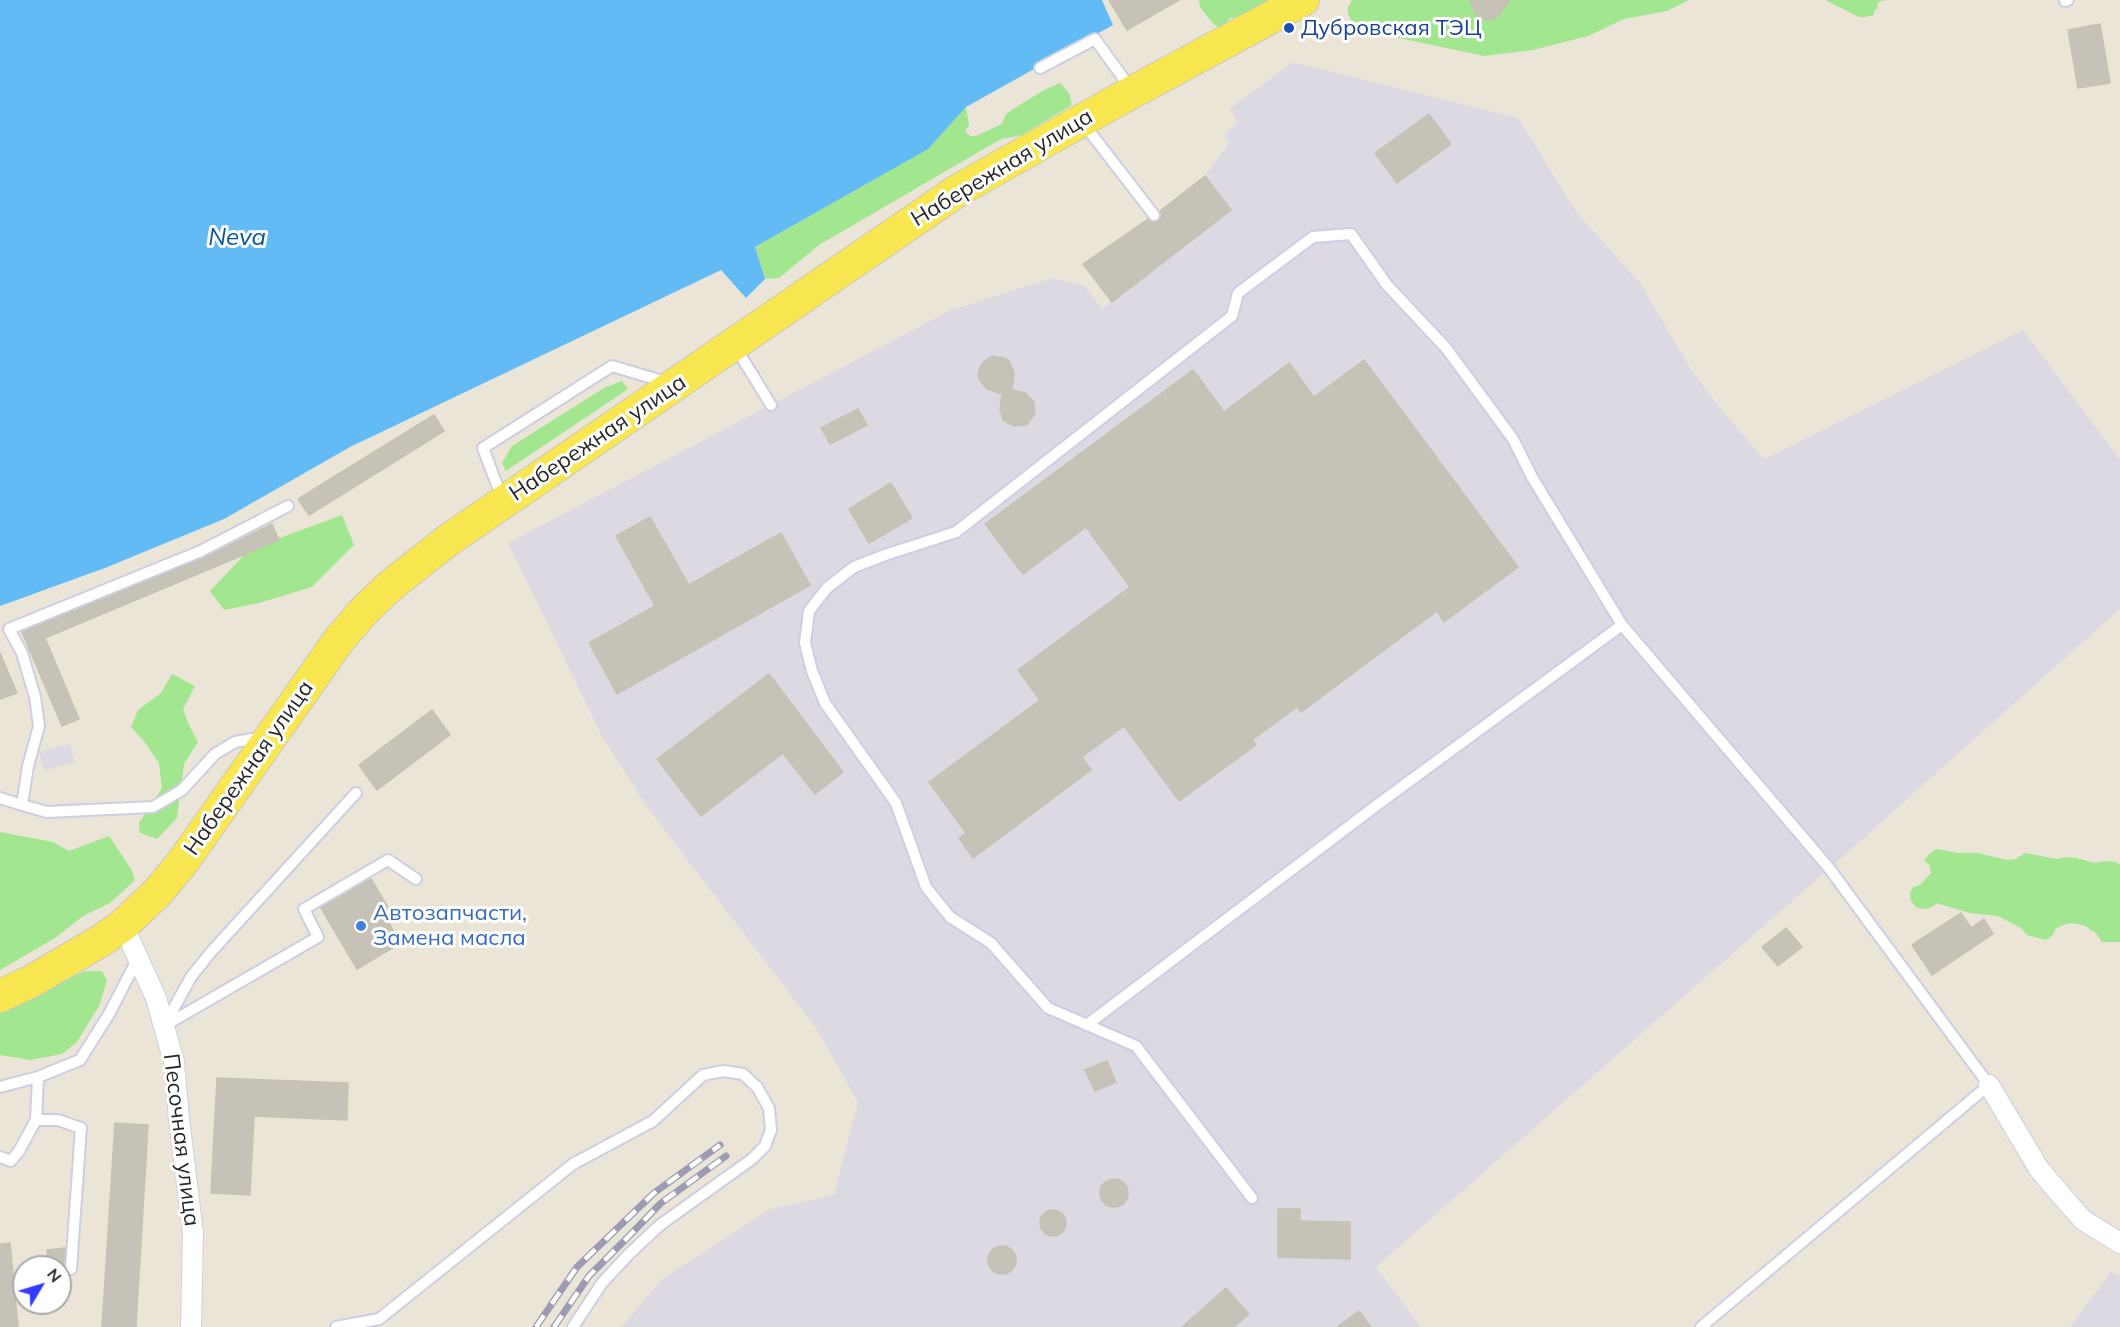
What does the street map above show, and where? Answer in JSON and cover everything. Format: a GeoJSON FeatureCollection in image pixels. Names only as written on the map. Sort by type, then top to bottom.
{"type":"FeatureCollection","features":[{"type":"Feature","properties":{"kind":"main road","name":"Набережная улица"},"geometry":{"type":"LineString","coordinates":[[0,996],[73,958],[123,925],[157,893],[182,863],[339,640],[363,612],[416,564],[859,256],[957,191],[1133,91],[1303,0]]}},
{"type":"Feature","properties":{"kind":"street","name":"Песочная улица"},"geometry":{"type":"LineString","coordinates":[[123,925],[156,998],[174,1062],[193,1233],[191,1327]]}},
{"type":"Feature","properties":{"kind":"street"},"geometry":{"type":"LineString","coordinates":[[1989,1085],[2039,1169],[2083,1220],[2120,1244]]}},
{"type":"Feature","properties":{"kind":"lane"},"geometry":{"type":"LineString","coordinates":[[1040,68],[1095,39],[1133,91]]}},
{"type":"Feature","properties":{"kind":"lane"},"geometry":{"type":"LineString","coordinates":[[1081,121],[1154,215]]}},
{"type":"Feature","properties":{"kind":"lane"},"geometry":{"type":"LineString","coordinates":[[1252,1198],[1136,1046],[1048,1008],[991,943],[950,917],[926,887],[896,803],[825,703],[812,671],[805,643],[809,611],[827,588],[854,567],[956,532],[1232,316],[1238,293],[1313,237],[1351,234],[1387,285],[1446,348],[1513,439],[1532,477],[1622,625],[1829,868],[1989,1085],[1701,1327]]}},
{"type":"Feature","properties":{"kind":"lane"},"geometry":{"type":"LineString","coordinates":[[734,345],[771,405]]}},
{"type":"Feature","properties":{"kind":"lane"},"geometry":{"type":"LineString","coordinates":[[504,501],[483,448],[612,366],[675,385]]}},
{"type":"Feature","properties":{"kind":"lane"},"geometry":{"type":"LineString","coordinates":[[22,805],[28,766],[39,726],[35,697],[22,653],[9,629],[201,551],[288,506]]}},
{"type":"Feature","properties":{"kind":"lane"},"geometry":{"type":"LineString","coordinates":[[1088,1024],[1377,805],[1622,625]]}},
{"type":"Feature","properties":{"kind":"lane"},"geometry":{"type":"LineString","coordinates":[[0,798],[47,812],[153,807],[182,790],[215,754],[235,742],[270,736]]}},
{"type":"Feature","properties":{"kind":"lane"},"geometry":{"type":"LineString","coordinates":[[164,1026],[191,977],[211,952],[356,794]]}},
{"type":"Feature","properties":{"kind":"lane"},"geometry":{"type":"LineString","coordinates":[[164,1026],[318,937],[303,909],[313,903],[388,860],[416,879]]}},
{"type":"Feature","properties":{"kind":"lane"},"geometry":{"type":"LineString","coordinates":[[0,1087],[38,1077],[80,1060],[109,1014],[138,958]]}},
{"type":"Feature","properties":{"kind":"lane"},"geometry":{"type":"LineString","coordinates":[[336,1327],[379,1318],[573,1164],[653,1121],[703,1075],[723,1071],[743,1074],[757,1087],[769,1108],[771,1130],[765,1146],[752,1159],[660,1225],[629,1254],[602,1283],[573,1327]]}},
{"type":"Feature","properties":{"kind":"lane"},"geometry":{"type":"LineString","coordinates":[[0,1157],[11,1161],[36,1120],[38,1077]]}},
{"type":"Feature","properties":{"kind":"lane"},"geometry":{"type":"LineString","coordinates":[[36,1120],[58,1120],[81,1128],[72,1255]]}},
{"type":"Feature","properties":{"kind":"shaded area"},"geometry":{"type":"Polygon","coordinates":[[[1293,62],[1518,118],[1577,213],[1640,283],[1690,368],[1720,408],[1764,459],[2023,330],[2120,460],[2120,609],[1839,860],[1376,1267],[1421,1327],[621,1327],[662,1279],[770,1209],[834,1195],[858,1102],[816,1028],[647,807],[603,738],[508,543],[951,310],[1053,278],[1085,286],[1102,309],[1230,209],[1205,176],[1229,143],[1224,134],[1238,122],[1229,109],[1293,62]]]}},
{"type":"Feature","properties":{"kind":"shaded area"},"geometry":{"type":"Polygon","coordinates":[[[70,744],[75,762],[44,771],[39,752],[70,744]]]}},
{"type":"Feature","properties":{"kind":"shaded area"},"geometry":{"type":"Polygon","coordinates":[[[2111,1272],[2120,1275],[2120,1327],[2070,1327],[2111,1272]]]}},
{"type":"Feature","properties":{"kind":"green space"},"geometry":{"type":"Polygon","coordinates":[[[1199,0],[1273,0],[1250,15],[1230,18],[1222,27],[1216,26],[1211,21],[1200,7],[1199,0]]]}},
{"type":"Feature","properties":{"kind":"green space"},"geometry":{"type":"Polygon","coordinates":[[[1352,0],[1689,0],[1667,11],[1624,19],[1588,36],[1533,50],[1484,56],[1385,35],[1351,20],[1348,7],[1352,0]]]}},
{"type":"Feature","properties":{"kind":"green space"},"geometry":{"type":"Polygon","coordinates":[[[1825,0],[1887,0],[1878,2],[1874,15],[1859,17],[1825,0]]]}},
{"type":"Feature","properties":{"kind":"green space"},"geometry":{"type":"Polygon","coordinates":[[[1060,83],[1069,93],[1072,105],[1022,135],[994,143],[819,245],[779,278],[765,279],[755,247],[873,180],[966,107],[969,125],[965,131],[970,136],[976,136],[1002,124],[1006,114],[1013,109],[1060,83]]]}},
{"type":"Feature","properties":{"kind":"green space"},"geometry":{"type":"Polygon","coordinates":[[[622,381],[628,389],[506,471],[502,463],[512,446],[604,388],[622,381]]]}},
{"type":"Feature","properties":{"kind":"green space"},"geometry":{"type":"Polygon","coordinates":[[[342,515],[354,545],[312,587],[259,603],[224,610],[210,591],[250,549],[342,515]]]}},
{"type":"Feature","properties":{"kind":"green space"},"geometry":{"type":"Polygon","coordinates":[[[172,674],[195,686],[183,709],[198,742],[184,764],[177,818],[157,839],[140,833],[139,823],[162,788],[159,763],[131,727],[138,710],[161,693],[172,674]]]}},
{"type":"Feature","properties":{"kind":"green space"},"geometry":{"type":"Polygon","coordinates":[[[0,832],[53,842],[69,851],[109,836],[131,869],[135,880],[110,903],[83,916],[55,938],[0,970],[0,832]]]}},
{"type":"Feature","properties":{"kind":"green space"},"geometry":{"type":"Polygon","coordinates":[[[1937,849],[1958,853],[1978,853],[2007,860],[2016,859],[2025,853],[2057,859],[2076,858],[2095,863],[2116,862],[2120,865],[2120,942],[2102,942],[2096,933],[2085,926],[2074,923],[2055,929],[2053,935],[2046,940],[2027,935],[2021,928],[1998,916],[1970,913],[1936,903],[1926,909],[1917,908],[1911,901],[1910,893],[1913,887],[1920,885],[1931,873],[1929,864],[1924,861],[1937,849]]]}},
{"type":"Feature","properties":{"kind":"green space"},"geometry":{"type":"Polygon","coordinates":[[[85,971],[102,971],[107,981],[99,1006],[77,1042],[62,1054],[30,1060],[0,1055],[0,1013],[85,971]]]}},
{"type":"Feature","properties":{"kind":"water","name":"Neva"},"geometry":{"type":"Polygon","coordinates":[[[0,0],[1102,0],[1113,25],[966,107],[928,149],[755,247],[765,279],[746,298],[721,270],[350,447],[224,519],[105,568],[0,606],[0,0]]]}},
{"type":"Feature","properties":{"kind":"building"},"geometry":{"type":"Polygon","coordinates":[[[1109,0],[1179,0],[1127,30],[1109,0]]]}},
{"type":"Feature","properties":{"kind":"building"},"geometry":{"type":"Polygon","coordinates":[[[1470,0],[1510,0],[1497,17],[1487,20],[1476,15],[1470,0]]]}},
{"type":"Feature","properties":{"kind":"building"},"geometry":{"type":"Polygon","coordinates":[[[2100,24],[2110,83],[2078,88],[2068,30],[2100,24]]]}},
{"type":"Feature","properties":{"kind":"building"},"geometry":{"type":"Polygon","coordinates":[[[1429,114],[1451,144],[1397,183],[1375,153],[1429,114]]]}},
{"type":"Feature","properties":{"kind":"building"},"geometry":{"type":"Polygon","coordinates":[[[1205,176],[1231,210],[1112,302],[1083,264],[1148,219],[1152,222],[1158,221],[1161,217],[1160,211],[1205,176]]]}},
{"type":"Feature","properties":{"kind":"building"},"geometry":{"type":"Polygon","coordinates":[[[992,356],[1009,361],[1014,372],[1012,390],[1025,393],[1034,402],[1035,414],[1026,425],[1014,426],[1003,420],[1000,409],[1002,394],[987,389],[979,379],[978,373],[982,363],[992,356]]]}},
{"type":"Feature","properties":{"kind":"building"},"geometry":{"type":"Polygon","coordinates":[[[1364,360],[1518,567],[1444,622],[1437,611],[1301,712],[1297,707],[1252,740],[1256,745],[1179,801],[1124,726],[1082,757],[1091,770],[973,858],[959,838],[966,833],[929,782],[1040,700],[1018,670],[1130,587],[1086,527],[1023,574],[985,524],[1193,370],[1224,412],[1289,363],[1314,397],[1364,360]]]}},
{"type":"Feature","properties":{"kind":"building"},"geometry":{"type":"Polygon","coordinates":[[[858,409],[867,425],[830,444],[821,428],[858,409]]]}},
{"type":"Feature","properties":{"kind":"building"},"geometry":{"type":"Polygon","coordinates":[[[434,415],[444,431],[309,515],[298,499],[434,415]]]}},
{"type":"Feature","properties":{"kind":"building"},"geometry":{"type":"Polygon","coordinates":[[[891,483],[912,518],[869,543],[849,509],[891,483]]]}},
{"type":"Feature","properties":{"kind":"building"},"geometry":{"type":"Polygon","coordinates":[[[650,517],[689,585],[781,533],[810,585],[617,694],[589,643],[655,606],[616,536],[650,517]]]}},
{"type":"Feature","properties":{"kind":"building"},"geometry":{"type":"Polygon","coordinates":[[[272,524],[279,540],[45,638],[79,719],[62,726],[22,632],[204,558],[272,524]]]}},
{"type":"Feature","properties":{"kind":"building"},"geometry":{"type":"Polygon","coordinates":[[[0,653],[17,693],[0,699],[0,653]]]}},
{"type":"Feature","properties":{"kind":"building"},"geometry":{"type":"Polygon","coordinates":[[[769,674],[843,772],[815,794],[783,753],[701,816],[657,759],[769,674]]]}},
{"type":"Feature","properties":{"kind":"building"},"geometry":{"type":"Polygon","coordinates":[[[432,710],[450,735],[377,790],[359,765],[432,710]]]}},
{"type":"Feature","properties":{"kind":"building","name":"Автозапчасти, Замена масла"},"geometry":{"type":"Polygon","coordinates":[[[371,879],[394,917],[388,920],[394,932],[388,936],[394,947],[357,969],[321,908],[371,879]]]}},
{"type":"Feature","properties":{"kind":"building"},"geometry":{"type":"Polygon","coordinates":[[[1961,913],[1971,928],[1984,919],[1993,934],[1932,975],[1912,945],[1961,913]]]}},
{"type":"Feature","properties":{"kind":"building"},"geometry":{"type":"Polygon","coordinates":[[[1786,928],[1802,947],[1778,966],[1762,947],[1786,928]]]}},
{"type":"Feature","properties":{"kind":"building"},"geometry":{"type":"Polygon","coordinates":[[[1107,1061],[1116,1082],[1095,1091],[1085,1070],[1107,1061]]]}},
{"type":"Feature","properties":{"kind":"building"},"geometry":{"type":"Polygon","coordinates":[[[217,1078],[348,1083],[347,1120],[254,1116],[250,1195],[211,1193],[217,1078]]]}},
{"type":"Feature","properties":{"kind":"building"},"geometry":{"type":"Polygon","coordinates":[[[115,1123],[148,1125],[136,1327],[102,1327],[115,1123]]]}},
{"type":"Feature","properties":{"kind":"building"},"geometry":{"type":"Polygon","coordinates":[[[1114,1179],[1124,1183],[1128,1193],[1124,1203],[1114,1207],[1104,1203],[1100,1193],[1104,1183],[1114,1179]]]}},
{"type":"Feature","properties":{"kind":"building"},"geometry":{"type":"Polygon","coordinates":[[[1278,1209],[1300,1209],[1300,1221],[1350,1222],[1350,1259],[1278,1257],[1278,1209]]]}},
{"type":"Feature","properties":{"kind":"building"},"geometry":{"type":"Polygon","coordinates":[[[1053,1210],[1063,1213],[1066,1223],[1063,1233],[1053,1236],[1043,1233],[1040,1223],[1043,1213],[1053,1210]]]}},
{"type":"Feature","properties":{"kind":"building"},"geometry":{"type":"Polygon","coordinates":[[[10,1243],[12,1315],[17,1315],[18,1327],[0,1327],[0,1244],[10,1243]]]}},
{"type":"Feature","properties":{"kind":"building"},"geometry":{"type":"Polygon","coordinates":[[[1002,1246],[1012,1250],[1016,1260],[1012,1270],[1002,1274],[992,1270],[988,1260],[992,1250],[1002,1246]]]}},
{"type":"Feature","properties":{"kind":"building"},"geometry":{"type":"Polygon","coordinates":[[[65,1248],[65,1255],[48,1255],[47,1250],[65,1248]]]}},
{"type":"Feature","properties":{"kind":"building"},"geometry":{"type":"Polygon","coordinates":[[[1226,1288],[1249,1314],[1234,1327],[1182,1327],[1226,1288]]]}},
{"type":"Feature","properties":{"kind":"building"},"geometry":{"type":"Polygon","coordinates":[[[1359,1311],[1371,1327],[1337,1327],[1359,1311]]]}},
{"type":"Feature","properties":{"kind":"railway"},"geometry":{"type":"LineString","coordinates":[[536,1327],[577,1267],[654,1193],[720,1145]]}},
{"type":"Feature","properties":{"kind":"railway"},"geometry":{"type":"LineString","coordinates":[[554,1327],[589,1276],[661,1203],[726,1156]]}},
{"type":"Feature","properties":{"kind":"place","name":"Дубровская ТЭЦ"},"geometry":{"type":"Point","coordinates":[1289,28]}},
{"type":"Feature","properties":{"kind":"place","name":"Автозапчасти, Замена масла"},"geometry":{"type":"Point","coordinates":[361,926]}}]}
